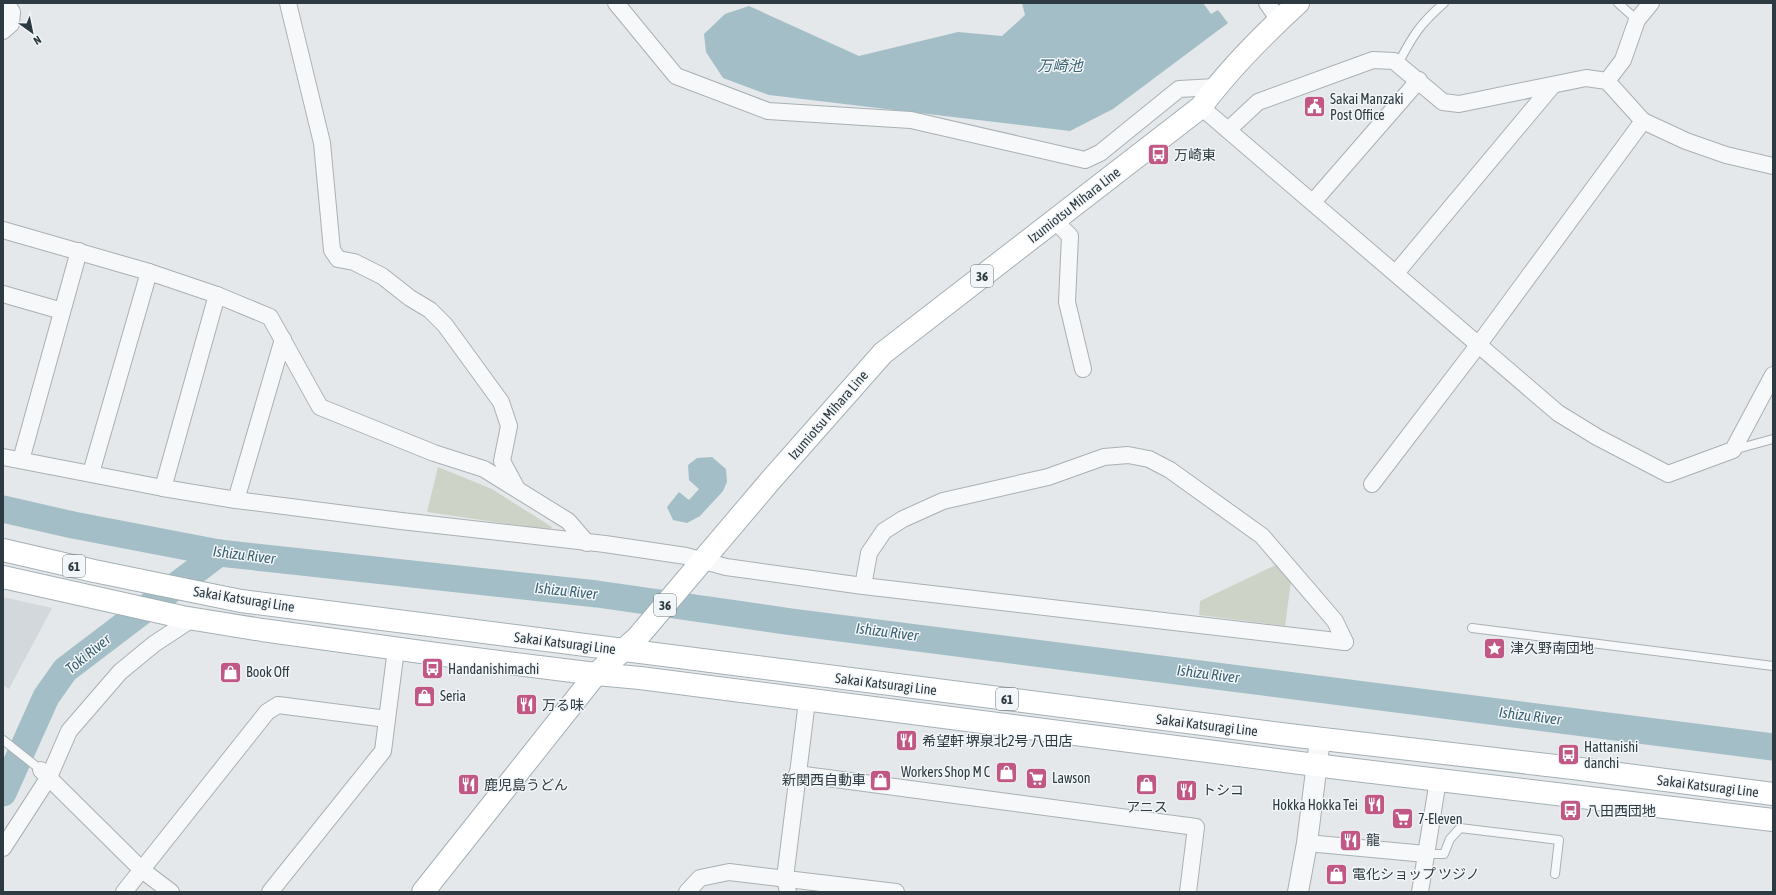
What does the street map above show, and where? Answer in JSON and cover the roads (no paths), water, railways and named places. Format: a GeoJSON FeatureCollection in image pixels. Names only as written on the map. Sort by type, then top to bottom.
{"type":"FeatureCollection","features":[{"type":"Feature","properties":{"kind":"main road","name":"Izumiotsu Mihara Line"},"geometry":{"type":"LineString","coordinates":[[423,892],[596,674],[624,651],[639,635],[696,567],[883,353],[1202,107],[1273,12],[1298,3]]}},
{"type":"Feature","properties":{"kind":"main road","name":"Sakai Katsuragi Line"},"geometry":{"type":"LineString","coordinates":[[3,550],[145,582],[242,601],[1320,739],[1573,768],[1773,794]]}},
{"type":"Feature","properties":{"kind":"main road","name":"Sakai Katsuragi Line"},"geometry":{"type":"LineString","coordinates":[[3,577],[187,618],[396,649],[596,674],[640,678],[807,701],[1317,765],[1773,820]]}},
{"type":"Feature","properties":{"kind":"street"},"geometry":{"type":"LineString","coordinates":[[3,31],[11,24],[12,18],[12,12],[6,3]]}},
{"type":"Feature","properties":{"kind":"street"},"geometry":{"type":"LineString","coordinates":[[288,3],[322,143],[332,250],[338,259],[354,262],[382,276],[410,298],[430,310],[445,325],[501,402],[509,426],[502,461],[517,490]]}},
{"type":"Feature","properties":{"kind":"street"},"geometry":{"type":"LineString","coordinates":[[616,3],[676,76],[768,111],[912,120],[1085,160],[1100,153],[1179,89],[1216,87]]}},
{"type":"Feature","properties":{"kind":"street"},"geometry":{"type":"LineString","coordinates":[[1607,81],[1623,60],[1636,20],[1651,3]]}},
{"type":"Feature","properties":{"kind":"street"},"geometry":{"type":"LineString","coordinates":[[1228,130],[1258,102],[1373,60],[1394,60],[1442,102],[1459,104],[1586,78],[1607,81],[1643,121],[1686,141],[1726,154],[1773,166]]}},
{"type":"Feature","properties":{"kind":"street"},"geometry":{"type":"LineString","coordinates":[[1313,202],[1418,80]]}},
{"type":"Feature","properties":{"kind":"street"},"geometry":{"type":"LineString","coordinates":[[1396,273],[1553,85]]}},
{"type":"Feature","properties":{"kind":"street"},"geometry":{"type":"LineString","coordinates":[[1202,107],[1558,413],[1597,436],[1668,474],[1733,450],[1773,375]]}},
{"type":"Feature","properties":{"kind":"street"},"geometry":{"type":"LineString","coordinates":[[1372,484],[1479,344],[1643,121]]}},
{"type":"Feature","properties":{"kind":"street"},"geometry":{"type":"LineString","coordinates":[[1054,221],[1070,236],[1067,302],[1083,369]]}},
{"type":"Feature","properties":{"kind":"street"},"geometry":{"type":"LineString","coordinates":[[3,230],[148,272],[217,295],[270,317],[284,339],[320,407],[434,454],[484,469],[568,522],[586,543]]}},
{"type":"Feature","properties":{"kind":"street"},"geometry":{"type":"LineString","coordinates":[[21,460],[79,251]]}},
{"type":"Feature","properties":{"kind":"street"},"geometry":{"type":"LineString","coordinates":[[91,473],[148,272]]}},
{"type":"Feature","properties":{"kind":"street"},"geometry":{"type":"LineString","coordinates":[[3,294],[62,311]]}},
{"type":"Feature","properties":{"kind":"street"},"geometry":{"type":"LineString","coordinates":[[163,488],[217,295]]}},
{"type":"Feature","properties":{"kind":"street"},"geometry":{"type":"LineString","coordinates":[[236,500],[284,339]]}},
{"type":"Feature","properties":{"kind":"street"},"geometry":{"type":"LineString","coordinates":[[3,457],[163,488],[236,500],[635,548],[696,567],[726,567],[863,586],[1346,642],[1335,621],[1262,536],[1170,470],[1149,459],[1128,455],[1104,458],[1048,477],[943,501],[903,519],[884,531],[869,552],[863,586]]}},
{"type":"Feature","properties":{"kind":"street"},"geometry":{"type":"LineString","coordinates":[[3,848],[69,731],[120,672],[187,618]]}},
{"type":"Feature","properties":{"kind":"street"},"geometry":{"type":"LineString","coordinates":[[270,892],[383,751],[396,649]]}},
{"type":"Feature","properties":{"kind":"street"},"geometry":{"type":"LineString","coordinates":[[786,885],[797,774],[807,701]]}},
{"type":"Feature","properties":{"kind":"street"},"geometry":{"type":"LineString","coordinates":[[124,892],[267,712],[278,705],[387,719]]}},
{"type":"Feature","properties":{"kind":"street"},"geometry":{"type":"LineString","coordinates":[[1298,892],[1307,843],[1320,739]]}},
{"type":"Feature","properties":{"kind":"street"},"geometry":{"type":"LineString","coordinates":[[45,774],[142,870],[171,892]]}},
{"type":"Feature","properties":{"kind":"street"},"geometry":{"type":"LineString","coordinates":[[797,774],[1196,827],[1188,892]]}},
{"type":"Feature","properties":{"kind":"street"},"geometry":{"type":"LineString","coordinates":[[1420,892],[1438,780]]}},
{"type":"Feature","properties":{"kind":"street"},"geometry":{"type":"LineString","coordinates":[[1307,843],[1426,854]]}},
{"type":"Feature","properties":{"kind":"street"},"geometry":{"type":"LineString","coordinates":[[687,892],[700,878],[729,872],[786,885],[896,892]]}},
{"type":"Feature","properties":{"kind":"lane"},"geometry":{"type":"LineString","coordinates":[[1398,64],[1412,36],[1424,21],[1444,3]]}},
{"type":"Feature","properties":{"kind":"lane"},"geometry":{"type":"LineString","coordinates":[[1618,3],[1636,20]]}},
{"type":"Feature","properties":{"kind":"lane"},"geometry":{"type":"LineString","coordinates":[[1733,450],[1771,442]]}},
{"type":"Feature","properties":{"kind":"lane"},"geometry":{"type":"LineString","coordinates":[[1472,628],[1773,666]]}},
{"type":"Feature","properties":{"kind":"lane"},"geometry":{"type":"LineString","coordinates":[[3,740],[45,774]]}},
{"type":"Feature","properties":{"kind":"lane"},"geometry":{"type":"LineString","coordinates":[[1426,854],[1444,854],[1450,838],[1460,828],[1559,840],[1554,874]]}},
{"type":"Feature","properties":{"kind":"water","name":"万崎池"},"geometry":{"type":"Polygon","coordinates":[[[1022,3],[1203,3],[1211,14],[1218,10],[1228,23],[1113,109],[1070,131],[769,95],[723,78],[706,52],[704,34],[725,14],[749,6],[859,56],[958,32],[1002,36],[1025,15],[1022,3]]]}},
{"type":"Feature","properties":{"kind":"water"},"geometry":{"type":"Polygon","coordinates":[[[712,457],[726,469],[727,482],[723,491],[700,516],[687,523],[673,520],[667,507],[679,492],[689,500],[699,489],[689,480],[688,465],[697,458],[712,457]]]}},
{"type":"Feature","properties":{"kind":"waterway","name":"Ishizu River"},"geometry":{"type":"LineString","coordinates":[[3,509],[73,525],[219,553],[597,594],[792,622],[1773,747]]}},
{"type":"Feature","properties":{"kind":"waterway","name":"Toki River"},"geometry":{"type":"LineString","coordinates":[[3,793],[46,697],[65,670],[219,553]]}},
{"type":"Feature","properties":{"kind":"place","name":"Sakai Manzaki Post Office"},"geometry":{"type":"Point","coordinates":[1314,107]}},
{"type":"Feature","properties":{"kind":"place","name":"万崎東"},"geometry":{"type":"Point","coordinates":[1158,155]}},
{"type":"Feature","properties":{"kind":"place","name":"津久野南団地"},"geometry":{"type":"Point","coordinates":[1494,648]}},
{"type":"Feature","properties":{"kind":"place","name":"Handanishimachi"},"geometry":{"type":"Point","coordinates":[432,669]}},
{"type":"Feature","properties":{"kind":"place","name":"Book Off"},"geometry":{"type":"Point","coordinates":[230,672]}},
{"type":"Feature","properties":{"kind":"place","name":"Seria"},"geometry":{"type":"Point","coordinates":[424,696]}},
{"type":"Feature","properties":{"kind":"place","name":"万る味"},"geometry":{"type":"Point","coordinates":[527,705]}},
{"type":"Feature","properties":{"kind":"place","name":"希望軒 堺泉北2号 八田店"},"geometry":{"type":"Point","coordinates":[906,741]}},
{"type":"Feature","properties":{"kind":"place","name":"Hattanishi danchi"},"geometry":{"type":"Point","coordinates":[1569,755]}},
{"type":"Feature","properties":{"kind":"place","name":"Workers Shop M C"},"geometry":{"type":"Point","coordinates":[1006,772]}},
{"type":"Feature","properties":{"kind":"place","name":"Lawson"},"geometry":{"type":"Point","coordinates":[1037,778]}},
{"type":"Feature","properties":{"kind":"place","name":"新関西自動車"},"geometry":{"type":"Point","coordinates":[881,780]}},
{"type":"Feature","properties":{"kind":"place","name":"鹿児島うどん"},"geometry":{"type":"Point","coordinates":[468,785]}},
{"type":"Feature","properties":{"kind":"place","name":"アニス"},"geometry":{"type":"Point","coordinates":[1147,785]}},
{"type":"Feature","properties":{"kind":"place","name":"トシコ"},"geometry":{"type":"Point","coordinates":[1186,790]}},
{"type":"Feature","properties":{"kind":"place","name":"Hokka Hokka Tei"},"geometry":{"type":"Point","coordinates":[1374,805]}},
{"type":"Feature","properties":{"kind":"place","name":"八田西団地"},"geometry":{"type":"Point","coordinates":[1571,811]}},
{"type":"Feature","properties":{"kind":"place","name":"7-Eleven"},"geometry":{"type":"Point","coordinates":[1402,819]}},
{"type":"Feature","properties":{"kind":"place","name":"龍"},"geometry":{"type":"Point","coordinates":[1351,840]}},
{"type":"Feature","properties":{"kind":"place","name":"電化ショップ ツジノ"},"geometry":{"type":"Point","coordinates":[1336,874]}}]}
